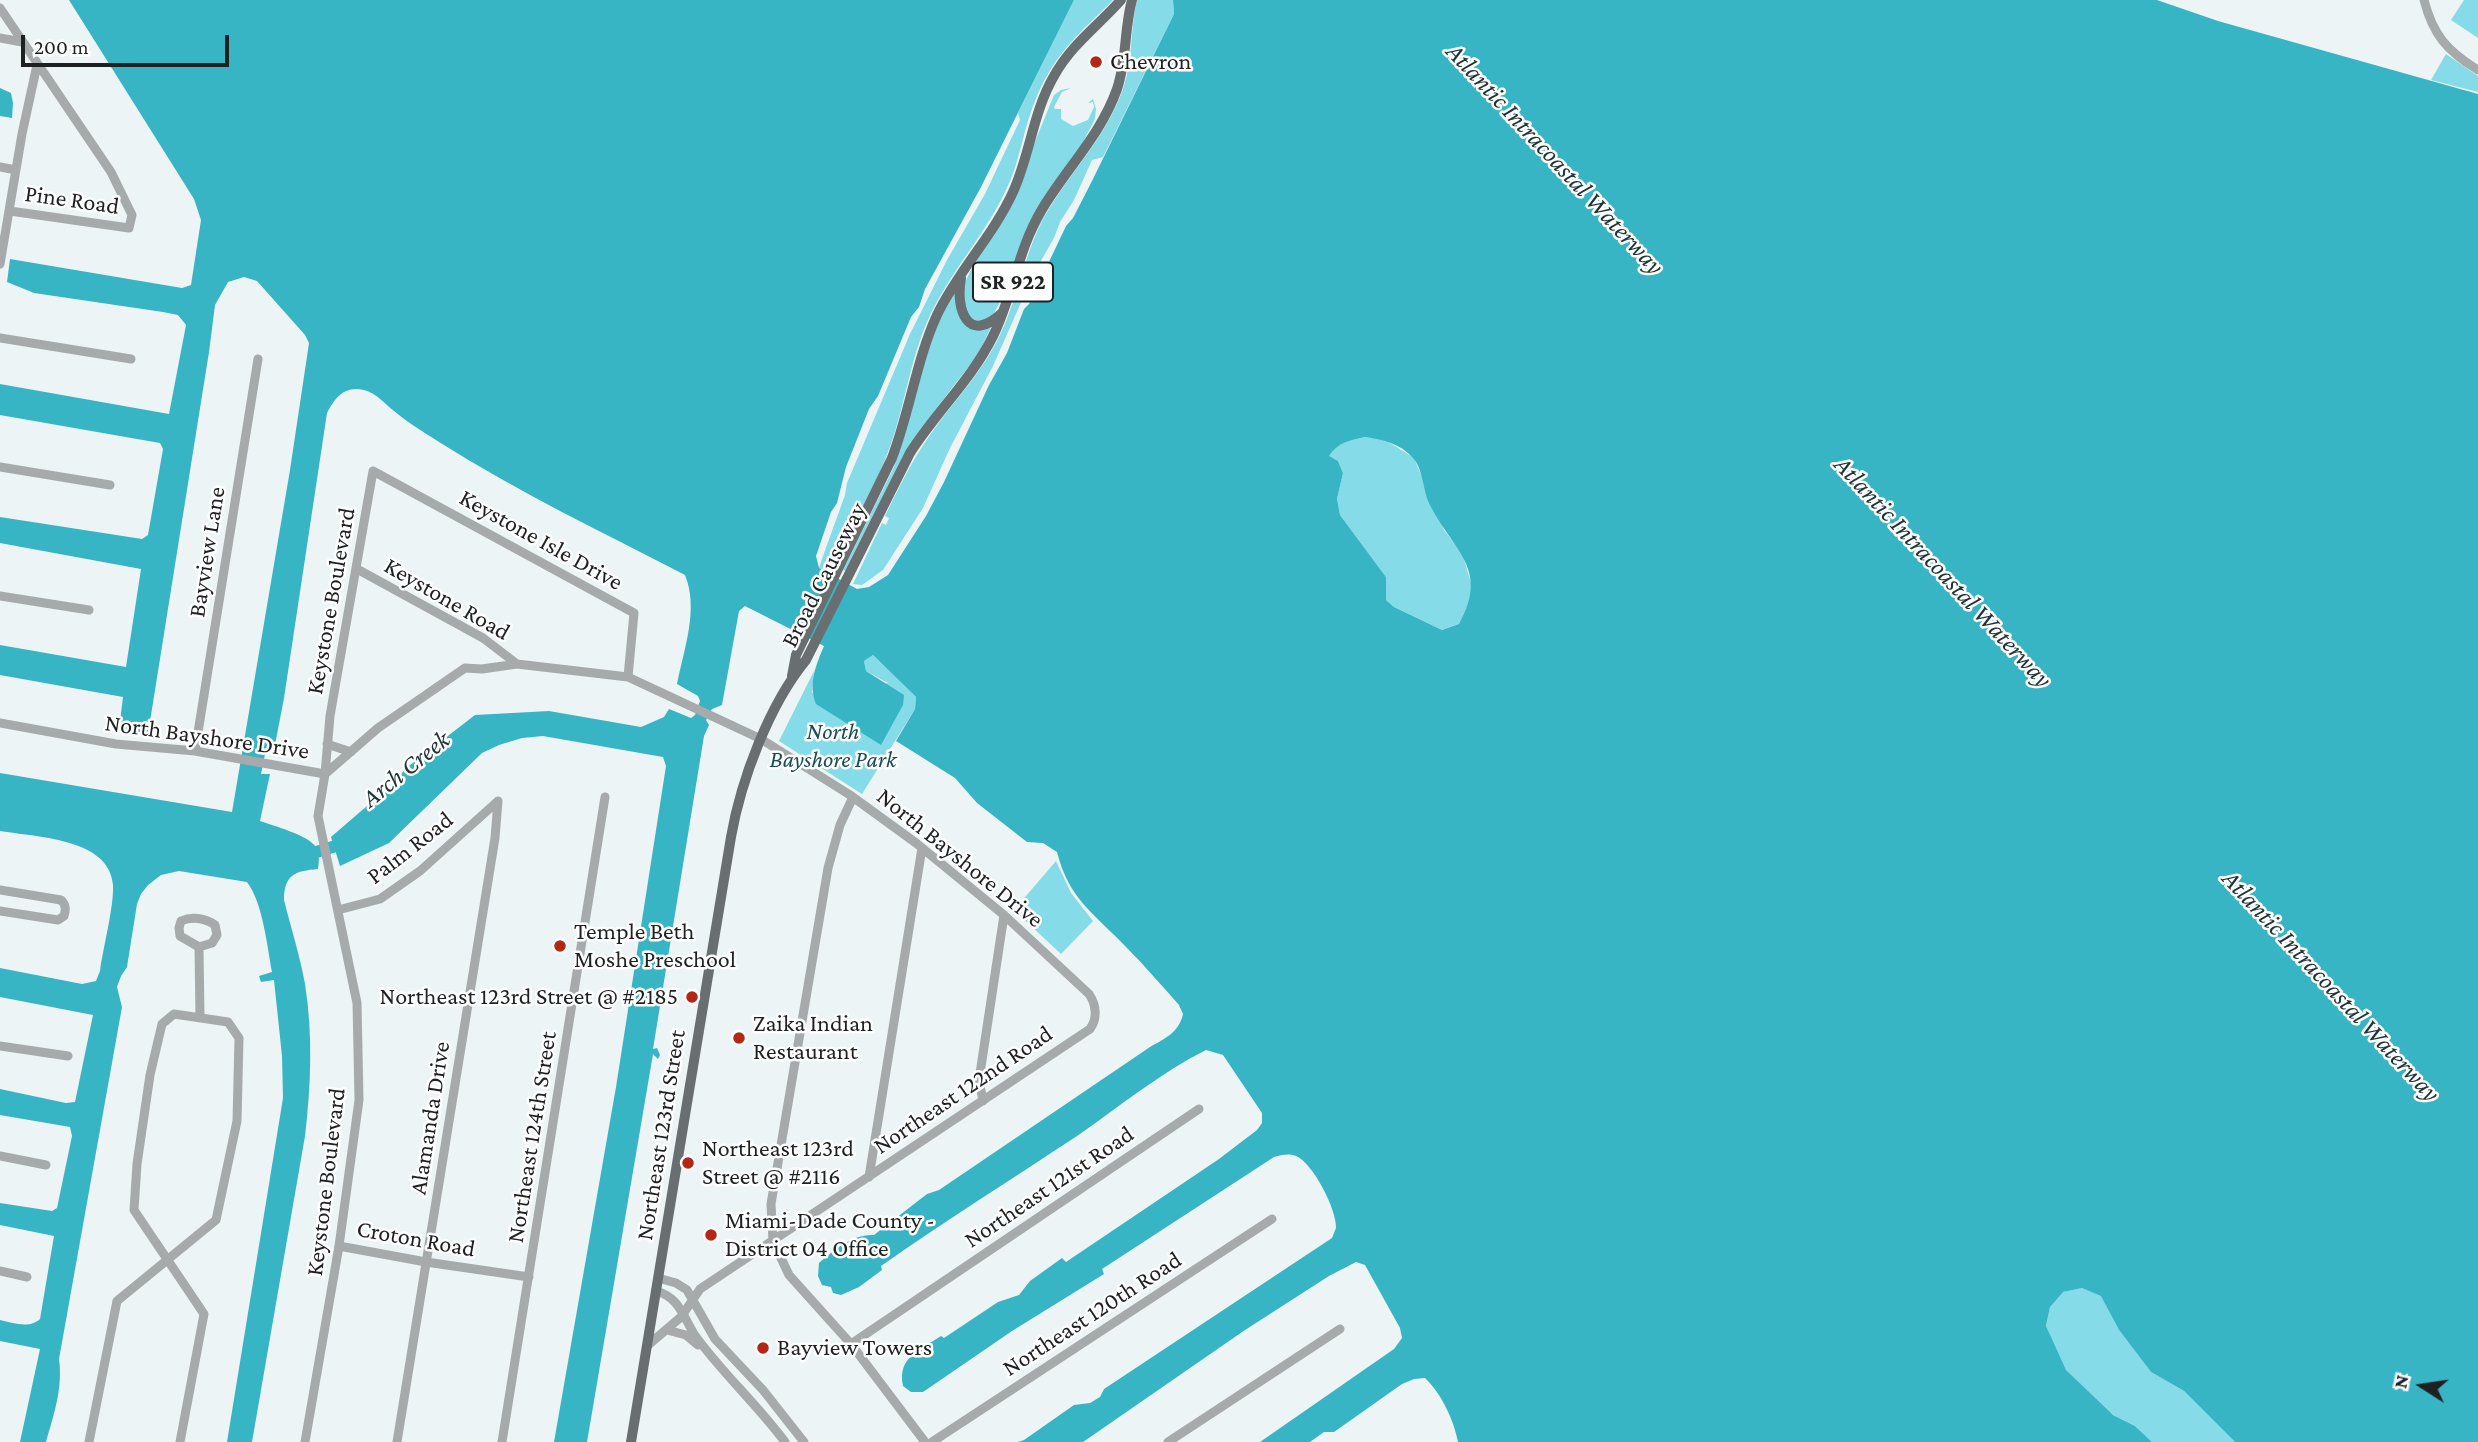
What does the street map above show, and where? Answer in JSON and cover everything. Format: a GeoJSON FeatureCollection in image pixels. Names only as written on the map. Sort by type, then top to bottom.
{"type":"FeatureCollection","features":[{"type":"Feature","properties":{"kind":"main road","name":"Broad Causeway"},"geometry":{"type":"LineString","coordinates":[[791,678],[806,660],[808,645],[844,570],[892,458],[926,343],[962,272],[1013,193],[1041,103],[1053,77],[1082,37],[1121,0]]}},
{"type":"Feature","properties":{"kind":"main road","name":"Broad Causeway"},"geometry":{"type":"LineString","coordinates":[[844,570],[910,453],[980,359],[1003,312],[1034,223],[1095,133],[1113,99],[1124,61],[1132,0]]}},
{"type":"Feature","properties":{"kind":"main road"},"geometry":{"type":"LineString","coordinates":[[962,272],[960,308],[966,321],[984,325],[1003,312]]}},
{"type":"Feature","properties":{"kind":"main road","name":"Northeast 123rd Street"},"geometry":{"type":"LineString","coordinates":[[631,1442],[734,819],[743,785],[761,739],[791,678]]}},
{"type":"Feature","properties":{"kind":"street"},"geometry":{"type":"LineString","coordinates":[[2424,0],[2429,20],[2441,40],[2478,70]]}},
{"type":"Feature","properties":{"kind":"street"},"geometry":{"type":"LineString","coordinates":[[0,8],[51,86],[30,92]]}},
{"type":"Feature","properties":{"kind":"street"},"geometry":{"type":"LineString","coordinates":[[0,38],[22,42]]}},
{"type":"Feature","properties":{"kind":"street"},"geometry":{"type":"LineString","coordinates":[[0,264],[37,65]]}},
{"type":"Feature","properties":{"kind":"street","name":"Pine Road"},"geometry":{"type":"LineString","coordinates":[[10,211],[129,228],[132,215],[111,172],[51,86]]}},
{"type":"Feature","properties":{"kind":"street"},"geometry":{"type":"LineString","coordinates":[[0,167],[16,170]]}},
{"type":"Feature","properties":{"kind":"street"},"geometry":{"type":"LineString","coordinates":[[0,338],[131,359]]}},
{"type":"Feature","properties":{"kind":"street","name":"Bayview Lane"},"geometry":{"type":"LineString","coordinates":[[195,751],[258,359]]}},
{"type":"Feature","properties":{"kind":"street"},"geometry":{"type":"LineString","coordinates":[[0,467],[110,485]]}},
{"type":"Feature","properties":{"kind":"street","name":"Keystone Boulevard"},"geometry":{"type":"LineString","coordinates":[[305,1442],[339,1246],[359,1100],[357,1003],[318,816],[330,716],[358,569],[373,471]]}},
{"type":"Feature","properties":{"kind":"street","name":"Keystone Isle Drive"},"geometry":{"type":"LineString","coordinates":[[373,471],[634,613],[628,677]]}},
{"type":"Feature","properties":{"kind":"street","name":"Keystone Road"},"geometry":{"type":"LineString","coordinates":[[358,569],[483,638],[517,664]]}},
{"type":"Feature","properties":{"kind":"street"},"geometry":{"type":"LineString","coordinates":[[0,596],[89,610]]}},
{"type":"Feature","properties":{"kind":"street","name":"North Bayshore Drive"},"geometry":{"type":"LineString","coordinates":[[0,723],[116,744],[195,751],[325,774],[377,728],[465,668],[482,669],[517,664],[628,677],[761,739],[853,797],[922,848],[1004,915],[1088,994],[1094,1004],[1095,1014]]}},
{"type":"Feature","properties":{"kind":"street"},"geometry":{"type":"LineString","coordinates":[[327,744],[351,752]]}},
{"type":"Feature","properties":{"kind":"street","name":"Northeast 124th Street"},"geometry":{"type":"LineString","coordinates":[[502,1442],[605,797]]}},
{"type":"Feature","properties":{"kind":"street"},"geometry":{"type":"LineString","coordinates":[[853,797],[840,825],[828,868],[771,1204],[773,1241],[789,1275],[851,1344],[925,1442]]}},
{"type":"Feature","properties":{"kind":"street","name":"Palm Road"},"geometry":{"type":"LineString","coordinates":[[338,910],[380,899],[427,865],[498,801]]}},
{"type":"Feature","properties":{"kind":"street","name":"Alamanda Drive"},"geometry":{"type":"LineString","coordinates":[[397,1442],[493,852],[498,801]]}},
{"type":"Feature","properties":{"kind":"street"},"geometry":{"type":"LineString","coordinates":[[869,1177],[922,848]]}},
{"type":"Feature","properties":{"kind":"street"},"geometry":{"type":"LineString","coordinates":[[0,890],[61,900],[65,904],[65,911],[64,916],[58,920],[0,911]]}},
{"type":"Feature","properties":{"kind":"street"},"geometry":{"type":"LineString","coordinates":[[983,1101],[979,1080],[1004,915]]}},
{"type":"Feature","properties":{"kind":"street"},"geometry":{"type":"LineString","coordinates":[[199,947],[200,1017]]}},
{"type":"Feature","properties":{"kind":"street"},"geometry":{"type":"LineString","coordinates":[[89,1442],[117,1301],[167,1258],[216,1220],[237,1121],[239,1038],[228,1022],[174,1014],[162,1024],[149,1075],[134,1210],[167,1258],[204,1314],[180,1442]]}},
{"type":"Feature","properties":{"kind":"street","name":"Northeast 122nd Road"},"geometry":{"type":"LineString","coordinates":[[647,1346],[683,1314],[700,1289],[1085,1032],[1093,1025],[1095,1014]]}},
{"type":"Feature","properties":{"kind":"street"},"geometry":{"type":"LineString","coordinates":[[0,1046],[68,1056]]}},
{"type":"Feature","properties":{"kind":"street","name":"Northeast 121st Road"},"geometry":{"type":"LineString","coordinates":[[851,1344],[1199,1110]]}},
{"type":"Feature","properties":{"kind":"street"},"geometry":{"type":"LineString","coordinates":[[0,1156],[46,1165]]}},
{"type":"Feature","properties":{"kind":"street","name":"Northeast 120th Road"},"geometry":{"type":"LineString","coordinates":[[932,1442],[1272,1219]]}},
{"type":"Feature","properties":{"kind":"street","name":"Croton Road"},"geometry":{"type":"LineString","coordinates":[[339,1246],[529,1277]]}},
{"type":"Feature","properties":{"kind":"street"},"geometry":{"type":"LineString","coordinates":[[0,1271],[27,1277]]}},
{"type":"Feature","properties":{"kind":"street"},"geometry":{"type":"LineString","coordinates":[[658,1278],[682,1286],[715,1339],[763,1390],[804,1442]]}},
{"type":"Feature","properties":{"kind":"street"},"geometry":{"type":"LineString","coordinates":[[656,1291],[669,1296],[710,1355],[785,1442]]}},
{"type":"Feature","properties":{"kind":"street"},"geometry":{"type":"LineString","coordinates":[[1168,1442],[1340,1329]]}},
{"type":"Feature","properties":{"kind":"street"},"geometry":{"type":"LineString","coordinates":[[667,1330],[686,1335],[710,1355]]}},
{"type":"Feature","properties":{"kind":"green space"},"geometry":{"type":"Polygon","coordinates":[[[1074,0],[1113,0],[1065,49],[1039,91],[1006,190],[927,322],[885,461],[829,573],[819,568],[847,483],[910,334],[947,260],[985,194],[1020,120],[1018,113],[1074,0]]]}},
{"type":"Feature","properties":{"kind":"green space"},"geometry":{"type":"Polygon","coordinates":[[[1137,0],[1173,0],[1174,14],[1103,157],[1092,160],[1074,200],[1034,273],[993,366],[950,448],[923,508],[883,570],[862,585],[853,584],[882,523],[886,525],[889,518],[885,516],[904,477],[997,341],[1031,246],[1045,216],[1116,107],[1128,67],[1137,0]]]}},
{"type":"Feature","properties":{"kind":"green space"},"geometry":{"type":"Polygon","coordinates":[[[2464,0],[2478,0],[2478,38],[2451,20],[2464,0]]]}},
{"type":"Feature","properties":{"kind":"green space"},"geometry":{"type":"Polygon","coordinates":[[[2446,54],[2478,76],[2478,92],[2431,80],[2446,54]]]}},
{"type":"Feature","properties":{"kind":"green space"},"geometry":{"type":"Polygon","coordinates":[[[1071,88],[1062,92],[1054,107],[1061,109],[1061,119],[1073,126],[1088,120],[1094,107],[1093,102],[1088,103],[1093,99],[1096,109],[1095,119],[991,319],[981,323],[964,314],[963,286],[1034,144],[1054,95],[1071,88]]]}},
{"type":"Feature","properties":{"kind":"green space"},"geometry":{"type":"Polygon","coordinates":[[[955,292],[958,315],[992,325],[977,356],[935,410],[846,571],[843,570],[894,467],[923,365],[940,319],[955,292]]]}},
{"type":"Feature","properties":{"kind":"green space"},"geometry":{"type":"Polygon","coordinates":[[[1365,437],[1384,439],[1414,458],[1444,530],[1462,553],[1472,586],[1469,608],[1459,624],[1442,630],[1394,607],[1386,600],[1386,577],[1340,515],[1337,499],[1343,473],[1338,461],[1328,456],[1344,443],[1365,437]]]}},
{"type":"Feature","properties":{"kind":"green space","name":"North Bayshore Park"},"geometry":{"type":"Polygon","coordinates":[[[873,655],[916,697],[915,709],[862,794],[779,741],[814,671],[812,693],[888,683],[866,671],[864,661],[873,655]]]}},
{"type":"Feature","properties":{"kind":"green space"},"geometry":{"type":"Polygon","coordinates":[[[1056,861],[1071,893],[1093,921],[1061,954],[1014,910],[1056,861]]]}},
{"type":"Feature","properties":{"kind":"green space"},"geometry":{"type":"Polygon","coordinates":[[[2082,1288],[2101,1295],[2119,1330],[2151,1372],[2184,1391],[2235,1442],[2152,1442],[2135,1426],[2113,1415],[2066,1370],[2046,1326],[2050,1306],[2062,1292],[2082,1288]]]}},
{"type":"Feature","properties":{"kind":"water","name":"Atlantic Intracoastal Waterway"},"geometry":{"type":"Polygon","coordinates":[[[69,0],[1074,0],[981,187],[925,289],[919,307],[911,317],[846,467],[837,503],[831,512],[816,556],[819,568],[857,589],[869,587],[888,575],[926,516],[1007,353],[1024,309],[1090,185],[1174,14],[1173,0],[2157,0],[2218,21],[2478,94],[2478,1442],[2235,1442],[2184,1391],[2151,1372],[2119,1330],[2101,1296],[2082,1288],[2063,1292],[2050,1307],[2046,1326],[2066,1370],[2113,1415],[2135,1426],[2152,1442],[1458,1442],[1446,1407],[1425,1378],[1402,1384],[1334,1432],[1324,1432],[1310,1442],[1260,1442],[1394,1349],[1402,1338],[1400,1328],[1365,1265],[1356,1262],[1329,1276],[1245,1330],[1083,1442],[1018,1442],[1074,1405],[1090,1403],[1100,1397],[1104,1389],[1332,1238],[1336,1228],[1335,1220],[1323,1188],[1303,1160],[1288,1154],[1274,1157],[1102,1269],[1104,1274],[1012,1331],[923,1392],[911,1392],[903,1386],[903,1368],[918,1350],[941,1336],[944,1338],[998,1302],[1019,1295],[1030,1281],[1062,1258],[1066,1262],[1219,1159],[1257,1130],[1262,1123],[1262,1113],[1223,1055],[1206,1050],[1156,1080],[1077,1136],[905,1249],[881,1266],[882,1270],[859,1287],[841,1295],[833,1293],[831,1287],[822,1285],[818,1276],[819,1263],[831,1253],[859,1237],[874,1235],[927,1194],[939,1190],[1166,1037],[1175,1030],[1183,1014],[1179,1005],[1153,976],[1076,895],[1062,869],[1057,852],[1043,843],[1027,842],[977,803],[955,778],[896,741],[915,709],[916,697],[873,655],[864,661],[866,671],[904,695],[903,705],[881,745],[816,704],[813,681],[824,646],[745,606],[739,611],[722,705],[712,709],[706,720],[709,725],[704,736],[653,1049],[657,1048],[660,1055],[658,1059],[653,1054],[587,1442],[554,1442],[616,1087],[666,766],[663,757],[543,736],[522,738],[482,753],[389,843],[340,866],[331,837],[397,780],[405,769],[475,715],[549,711],[641,727],[664,717],[669,709],[691,718],[695,715],[700,701],[698,696],[677,684],[689,629],[689,588],[685,575],[499,478],[416,427],[372,394],[351,389],[333,402],[327,413],[284,698],[274,750],[265,754],[261,774],[270,774],[260,821],[290,831],[312,843],[318,852],[319,861],[318,869],[303,871],[289,879],[285,891],[284,900],[301,963],[308,1003],[309,1098],[305,1136],[252,1442],[227,1442],[283,1098],[282,1056],[274,980],[261,982],[259,976],[272,972],[261,913],[247,882],[179,871],[161,875],[148,885],[137,904],[127,967],[117,987],[122,1007],[59,1359],[57,1401],[46,1442],[20,1442],[40,1349],[0,1341],[0,1320],[26,1325],[40,1319],[54,1236],[0,1225],[0,1203],[52,1211],[57,1208],[72,1136],[70,1127],[0,1115],[0,1089],[66,1103],[75,1102],[93,1015],[0,997],[0,968],[82,984],[96,981],[110,916],[113,885],[109,869],[85,849],[50,838],[0,831],[0,773],[232,812],[309,343],[257,281],[244,277],[228,282],[215,305],[148,734],[119,730],[123,697],[0,675],[0,645],[126,667],[141,569],[0,543],[0,517],[142,539],[148,535],[163,449],[160,443],[0,415],[0,384],[169,414],[186,325],[178,315],[34,293],[7,282],[10,259],[182,288],[191,285],[201,220],[194,199],[69,0]],[[1365,437],[1344,443],[1329,456],[1338,461],[1343,473],[1337,499],[1340,515],[1386,577],[1386,600],[1394,607],[1442,630],[1459,624],[1468,605],[1471,588],[1469,573],[1457,547],[1429,503],[1419,468],[1408,453],[1397,446],[1365,437]]]}},
{"type":"Feature","properties":{"kind":"water"},"geometry":{"type":"Polygon","coordinates":[[[0,88],[11,93],[12,118],[0,116],[0,88]]]}},
{"type":"Feature","properties":{"kind":"waterway","name":"Arch Creek"},"geometry":{"type":"LineString","coordinates":[[303,856],[349,842]]}},
{"type":"Feature","properties":{"kind":"place","name":"Chevron"},"geometry":{"type":"Point","coordinates":[1096,62]}},
{"type":"Feature","properties":{"kind":"place","name":"Temple Beth Moshe Preschool"},"geometry":{"type":"Point","coordinates":[560,946]}},
{"type":"Feature","properties":{"kind":"place","name":"Northeast 123rd Street @ #2185"},"geometry":{"type":"Point","coordinates":[692,997]}},
{"type":"Feature","properties":{"kind":"place","name":"Zaika Indian Restaurant"},"geometry":{"type":"Point","coordinates":[739,1038]}},
{"type":"Feature","properties":{"kind":"place","name":"Northeast 123rd Street @ #2116"},"geometry":{"type":"Point","coordinates":[688,1163]}},
{"type":"Feature","properties":{"kind":"place","name":"Miami-Dade County - District 04 Office"},"geometry":{"type":"Point","coordinates":[711,1235]}},
{"type":"Feature","properties":{"kind":"place","name":"Bayview Towers"},"geometry":{"type":"Point","coordinates":[763,1348]}}]}
